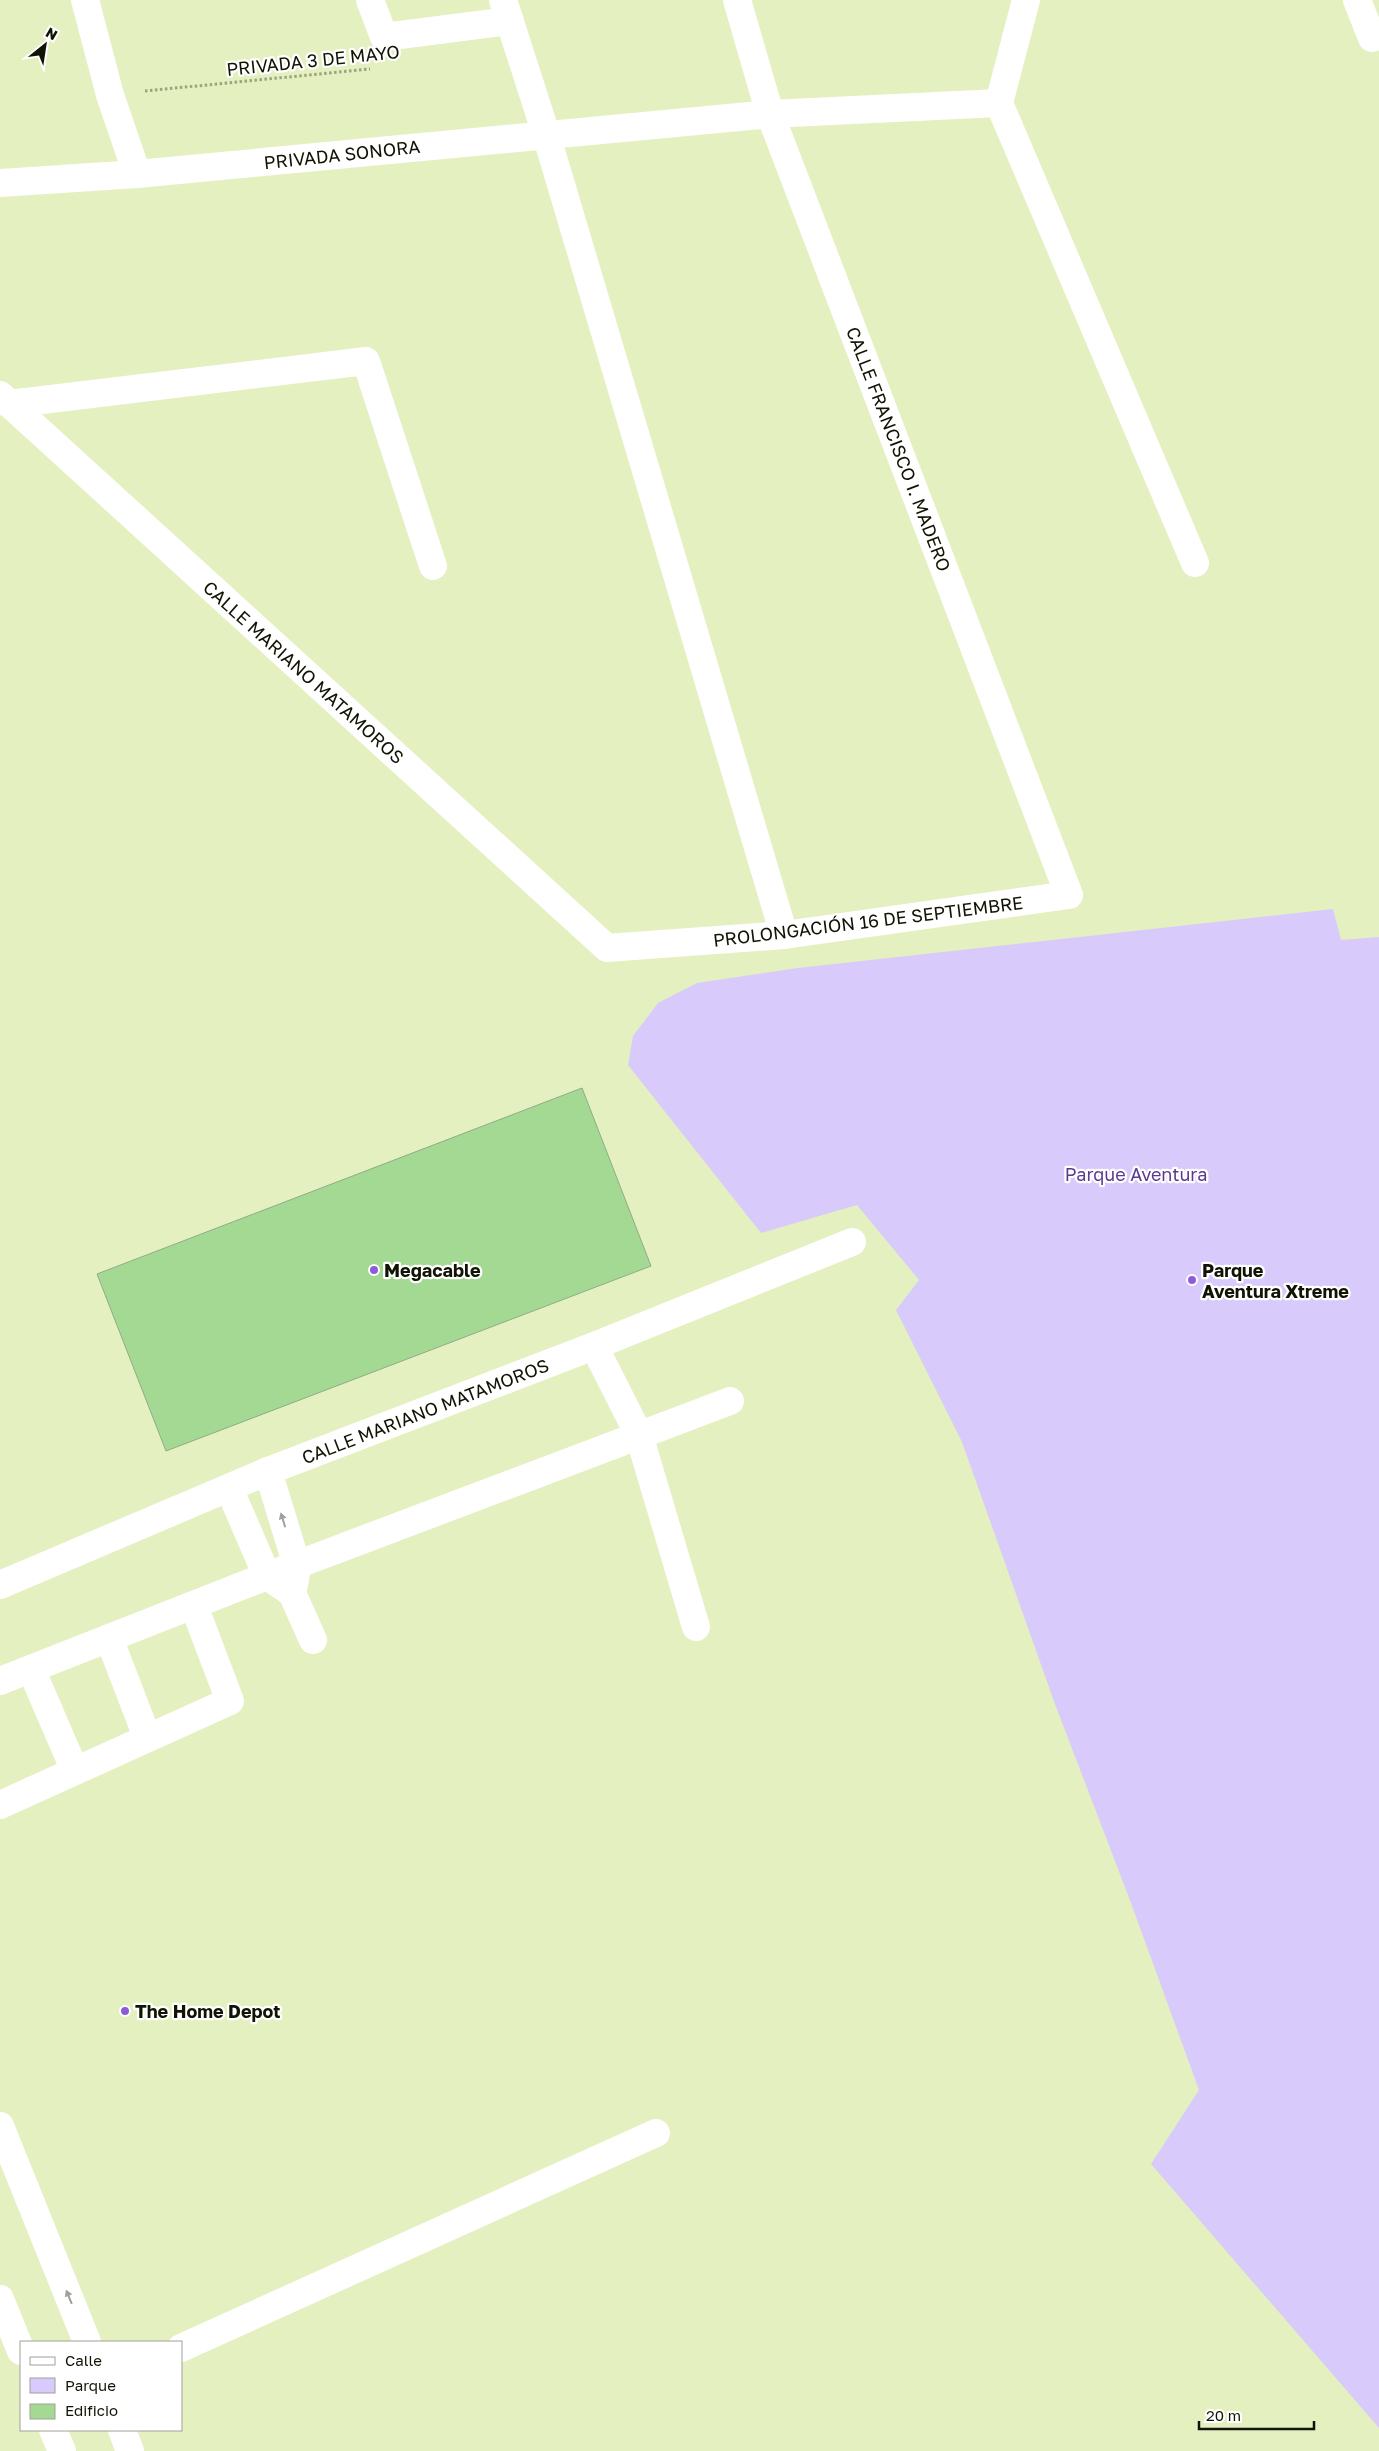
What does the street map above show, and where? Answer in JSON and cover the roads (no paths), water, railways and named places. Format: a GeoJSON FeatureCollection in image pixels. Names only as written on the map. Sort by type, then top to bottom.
{"type":"FeatureCollection","features":[{"type":"Feature","properties":{"kind":"street"},"geometry":{"type":"LineString","coordinates":[[85,0],[110,94],[137,174]]}},
{"type":"Feature","properties":{"kind":"street"},"geometry":{"type":"LineString","coordinates":[[370,0],[384,36],[506,11],[546,134],[784,935]]}},
{"type":"Feature","properties":{"kind":"street","name":"CALLE FRANCISCO I. MADERO"},"geometry":{"type":"LineString","coordinates":[[737,0],[770,114],[1069,895]]}},
{"type":"Feature","properties":{"kind":"street"},"geometry":{"type":"LineString","coordinates":[[1026,0],[999,103],[1195,562]]}},
{"type":"Feature","properties":{"kind":"street"},"geometry":{"type":"LineString","coordinates":[[1357,0],[1372,38]]}},
{"type":"Feature","properties":{"kind":"street","name":"PRIVADA SONORA"},"geometry":{"type":"LineString","coordinates":[[0,183],[137,174],[770,114],[999,103]]}},
{"type":"Feature","properties":{"kind":"street"},"geometry":{"type":"LineString","coordinates":[[5,400],[366,361],[433,566]]}},
{"type":"Feature","properties":{"kind":"street","name":"CALLE MARIANO MATAMOROS"},"geometry":{"type":"LineString","coordinates":[[5,400],[607,948]]}},
{"type":"Feature","properties":{"kind":"street","name":"PROLONGACIÓN 16 DE SEPTIEMBRE"},"geometry":{"type":"LineString","coordinates":[[607,948],[784,935],[1069,895]]}},
{"type":"Feature","properties":{"kind":"street","name":"CALLE MARIANO MATAMOROS"},"geometry":{"type":"LineString","coordinates":[[0,1585],[268,1471],[594,1346],[852,1242]]}},
{"type":"Feature","properties":{"kind":"street"},"geometry":{"type":"LineString","coordinates":[[594,1346],[639,1435],[696,1627]]}},
{"type":"Feature","properties":{"kind":"street"},"geometry":{"type":"LineString","coordinates":[[0,1681],[268,1576],[730,1401]]}},
{"type":"Feature","properties":{"kind":"street"},"geometry":{"type":"LineString","coordinates":[[268,1471],[297,1566],[292,1593]]}},
{"type":"Feature","properties":{"kind":"street"},"geometry":{"type":"LineString","coordinates":[[229,1488],[268,1576],[292,1593],[313,1640]]}},
{"type":"Feature","properties":{"kind":"street"},"geometry":{"type":"LineString","coordinates":[[0,1805],[230,1700],[194,1606]]}},
{"type":"Feature","properties":{"kind":"street"},"geometry":{"type":"LineString","coordinates":[[109,1638],[148,1738]]}},
{"type":"Feature","properties":{"kind":"street"},"geometry":{"type":"LineString","coordinates":[[31,1669],[75,1770]]}},
{"type":"Feature","properties":{"kind":"street"},"geometry":{"type":"LineString","coordinates":[[0,2126],[87,2341]]}},
{"type":"Feature","properties":{"kind":"street"},"geometry":{"type":"LineString","coordinates":[[182,2348],[656,2133]]}},
{"type":"Feature","properties":{"kind":"street"},"geometry":{"type":"LineString","coordinates":[[0,2299],[20,2349]]}},
{"type":"Feature","properties":{"kind":"street"},"geometry":{"type":"LineString","coordinates":[[53,2431],[62,2451]]}},
{"type":"Feature","properties":{"kind":"street"},"geometry":{"type":"LineString","coordinates":[[122,2431],[130,2451]]}},
{"type":"Feature","properties":{"kind":"place","name":"Megacable"},"geometry":{"type":"Point","coordinates":[374,1270]}},
{"type":"Feature","properties":{"kind":"place","name":"Parque Aventura Xtreme"},"geometry":{"type":"Point","coordinates":[1192,1280]}},
{"type":"Feature","properties":{"kind":"place","name":"The Home Depot"},"geometry":{"type":"Point","coordinates":[125,2011]}},
{"type":"Feature","properties":{"kind":"park label","name":"Parque Aventura"},"geometry":{"type":"Point","coordinates":[1136,1174]}}]}
